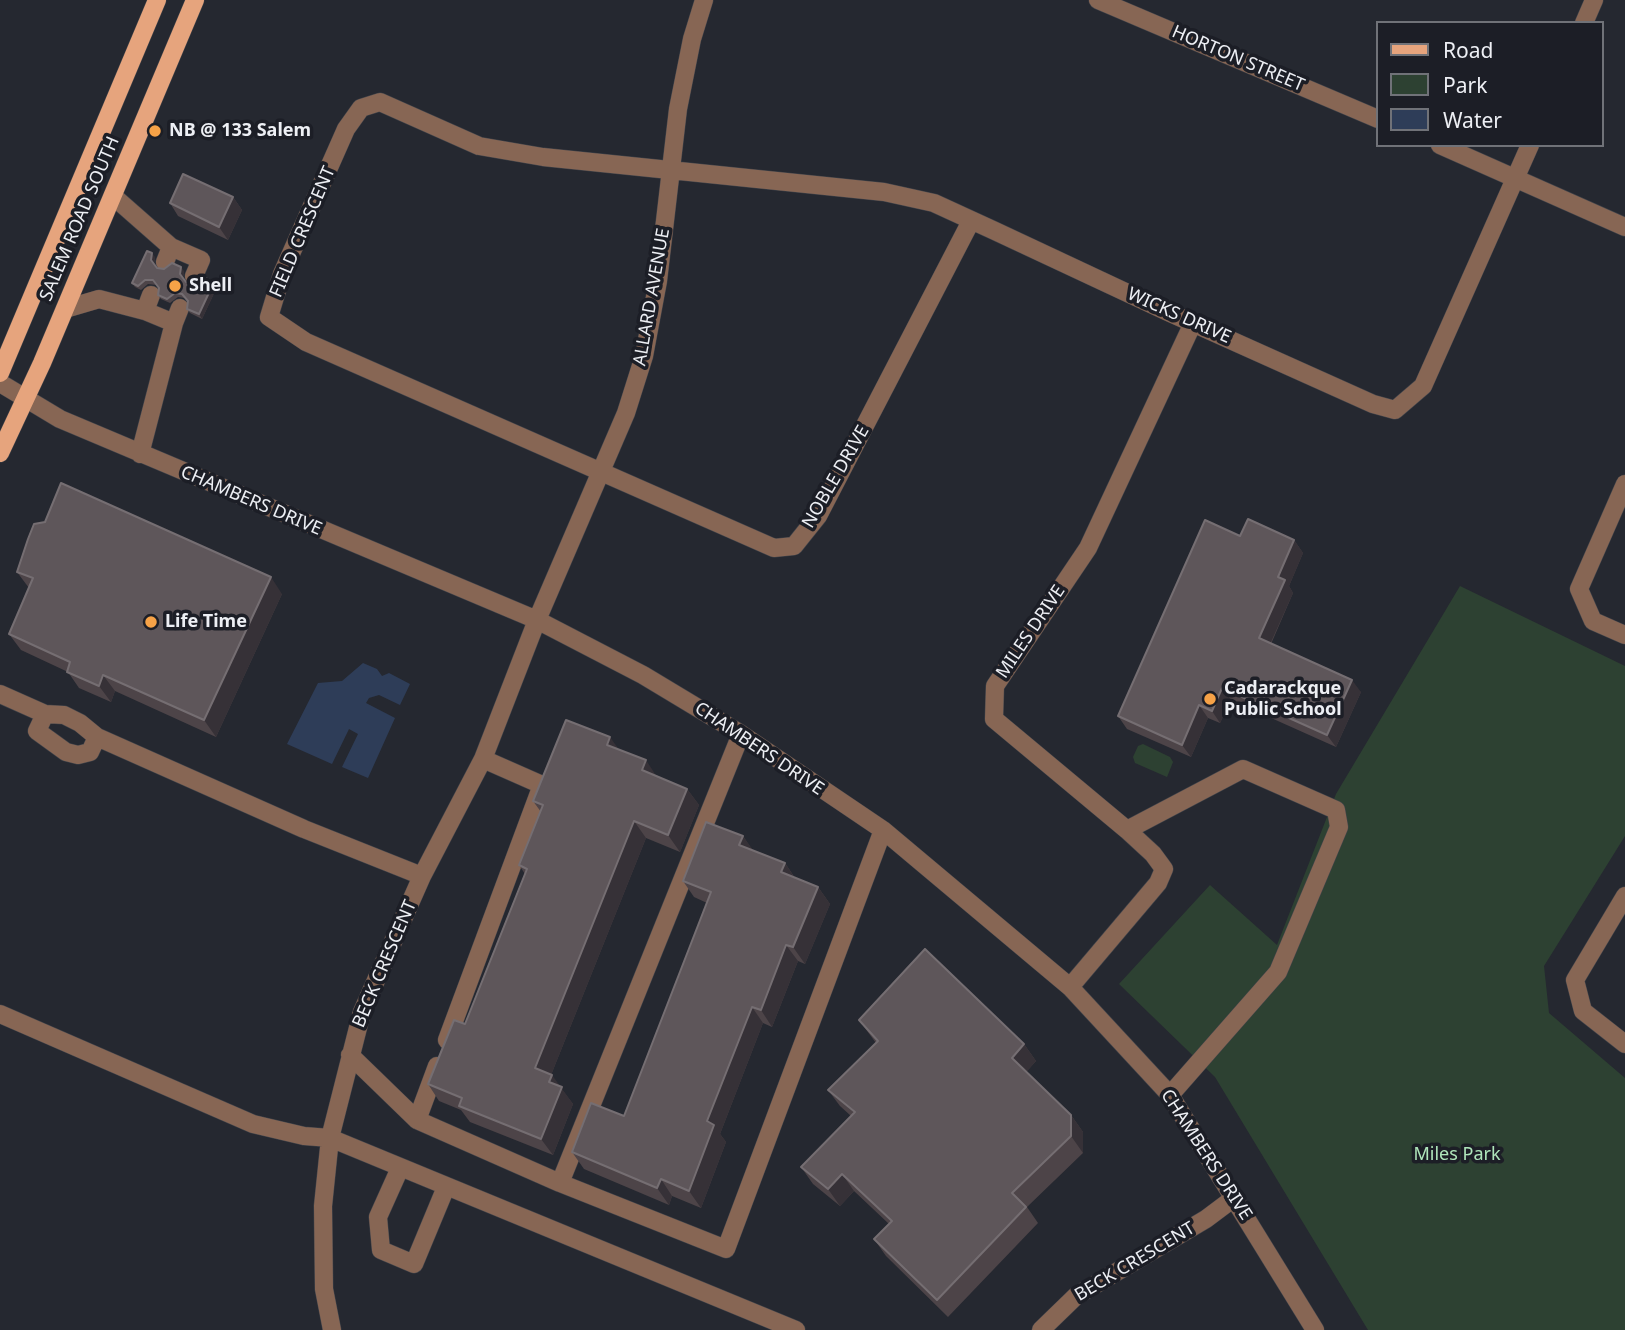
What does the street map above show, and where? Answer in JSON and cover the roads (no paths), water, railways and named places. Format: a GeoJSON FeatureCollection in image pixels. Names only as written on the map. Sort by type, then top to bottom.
{"type":"FeatureCollection","features":[{"type":"Feature","properties":{"kind":"main road","name":"SALEM ROAD SOUTH"},"geometry":{"type":"LineString","coordinates":[[0,373],[157,0]]}},
{"type":"Feature","properties":{"kind":"main road","name":"SALEM ROAD SOUTH"},"geometry":{"type":"LineString","coordinates":[[0,453],[65,309],[195,0]]}},
{"type":"Feature","properties":{"kind":"street","name":"ALLARD AVENUE"},"geometry":{"type":"LineString","coordinates":[[537,620],[603,470],[644,356],[659,281],[678,109],[692,39],[704,0]]}},
{"type":"Feature","properties":{"kind":"street","name":"HORTON STREET"},"geometry":{"type":"LineString","coordinates":[[1098,0],[1376,118]]}},
{"type":"Feature","properties":{"kind":"street"},"geometry":{"type":"LineString","coordinates":[[1585,21],[1594,0]]}},
{"type":"Feature","properties":{"kind":"street","name":"FIELD CRESCENT"},"geometry":{"type":"LineString","coordinates":[[603,470],[306,342],[269,317],[282,274],[346,129],[361,108],[380,102],[478,146],[543,157],[671,170]]}},
{"type":"Feature","properties":{"kind":"street"},"geometry":{"type":"LineString","coordinates":[[1445,147],[1625,228]]}},
{"type":"Feature","properties":{"kind":"street","name":"WICKS DRIVE"},"geometry":{"type":"LineString","coordinates":[[671,170],[884,192],[934,204],[1373,404],[1395,410],[1423,386],[1529,147]]}},
{"type":"Feature","properties":{"kind":"street"},"geometry":{"type":"LineString","coordinates":[[113,195],[168,254],[201,260],[194,276]]}},
{"type":"Feature","properties":{"kind":"street","name":"NOBLE DRIVE"},"geometry":{"type":"LineString","coordinates":[[603,470],[775,548],[794,546],[818,516],[971,221]]}},
{"type":"Feature","properties":{"kind":"street"},"geometry":{"type":"LineString","coordinates":[[65,309],[99,299],[148,303],[177,316],[140,454]]}},
{"type":"Feature","properties":{"kind":"street","name":"MILES DRIVE"},"geometry":{"type":"LineString","coordinates":[[1070,987],[1158,883],[1164,869],[1128,830],[994,719],[995,686],[1088,548],[1193,323]]}},
{"type":"Feature","properties":{"kind":"street","name":"CHAMBERS DRIVE"},"geometry":{"type":"LineString","coordinates":[[0,383],[60,419],[537,620],[643,675],[741,734],[883,830],[1070,987],[1170,1095],[1315,1330]]}},
{"type":"Feature","properties":{"kind":"street"},"geometry":{"type":"LineString","coordinates":[[1625,484],[1579,589],[1592,621],[1625,635]]}},
{"type":"Feature","properties":{"kind":"street","name":"BECK CRESCENT"},"geometry":{"type":"LineString","coordinates":[[332,1330],[324,1289],[323,1206],[330,1138],[362,1012],[422,876],[483,759],[537,620]]}},
{"type":"Feature","properties":{"kind":"street"},"geometry":{"type":"LineString","coordinates":[[0,694],[45,714],[64,715],[80,723],[97,737],[304,829],[422,876]]}},
{"type":"Feature","properties":{"kind":"street"},"geometry":{"type":"LineString","coordinates":[[45,714],[37,731],[66,752],[78,755],[90,752],[97,737]]}},
{"type":"Feature","properties":{"kind":"street"},"geometry":{"type":"LineString","coordinates":[[560,1183],[741,734]]}},
{"type":"Feature","properties":{"kind":"street"},"geometry":{"type":"LineString","coordinates":[[417,1120],[541,785],[483,759]]}},
{"type":"Feature","properties":{"kind":"street"},"geometry":{"type":"LineString","coordinates":[[1128,830],[1243,769],[1336,810],[1339,827],[1278,972],[1170,1095]]}},
{"type":"Feature","properties":{"kind":"street"},"geometry":{"type":"LineString","coordinates":[[350,1055],[417,1120],[560,1183],[726,1249],[883,830]]}},
{"type":"Feature","properties":{"kind":"street"},"geometry":{"type":"LineString","coordinates":[[1625,896],[1575,979],[1583,1011],[1625,1044]]}},
{"type":"Feature","properties":{"kind":"street"},"geometry":{"type":"LineString","coordinates":[[0,1014],[253,1124],[304,1136],[330,1138],[796,1330]]}},
{"type":"Feature","properties":{"kind":"street"},"geometry":{"type":"LineString","coordinates":[[400,1168],[378,1217],[381,1250],[414,1264],[446,1187]]}},
{"type":"Feature","properties":{"kind":"street","name":"BECK CRESCENT"},"geometry":{"type":"LineString","coordinates":[[1041,1330],[1076,1296],[1206,1219],[1234,1198]]}},
{"type":"Feature","properties":{"kind":"water"},"geometry":{"type":"Polygon","coordinates":[[[363,663],[377,669],[382,676],[389,673],[410,684],[400,705],[379,695],[369,698],[366,703],[395,718],[368,778],[342,767],[358,734],[349,729],[332,764],[287,744],[318,683],[342,681],[363,663]]]}},
{"type":"Feature","properties":{"kind":"place","name":"NB @ 133 Salem"},"geometry":{"type":"Point","coordinates":[155,131]}},
{"type":"Feature","properties":{"kind":"place","name":"Shell"},"geometry":{"type":"Point","coordinates":[175,286]}},
{"type":"Feature","properties":{"kind":"place","name":"Life Time"},"geometry":{"type":"Point","coordinates":[151,622]}},
{"type":"Feature","properties":{"kind":"place","name":"Cadarackque Public School"},"geometry":{"type":"Point","coordinates":[1210,699]}},
{"type":"Feature","properties":{"kind":"park label","name":"Miles Park"},"geometry":{"type":"Point","coordinates":[1457,1155]}}]}
